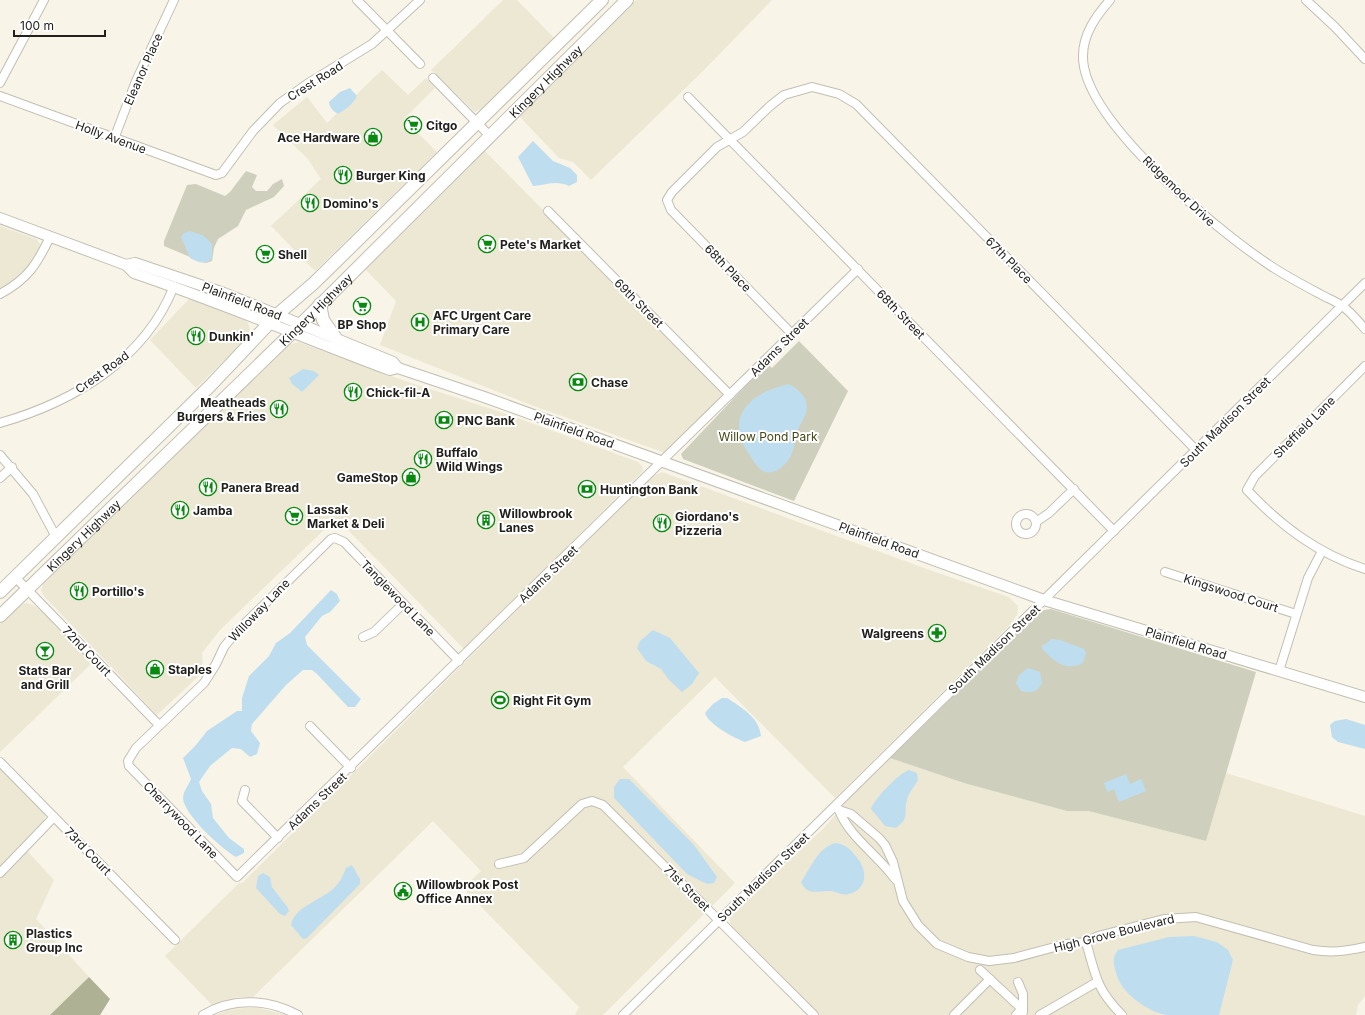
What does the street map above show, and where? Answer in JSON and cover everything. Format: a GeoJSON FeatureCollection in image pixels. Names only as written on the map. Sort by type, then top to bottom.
{"type":"FeatureCollection","features":[{"type":"Feature","properties":{"kind":"highway","name":"Kingery Highway"},"geometry":{"type":"LineString","coordinates":[[0,592],[210,386],[278,314],[314,283],[476,122],[602,0]]}},
{"type":"Feature","properties":{"kind":"highway","name":"Kingery Highway"},"geometry":{"type":"LineString","coordinates":[[0,616],[296,328],[489,135],[627,0]]}},
{"type":"Feature","properties":{"kind":"highway"},"geometry":{"type":"LineString","coordinates":[[320,304],[322,319],[337,340]]}},
{"type":"Feature","properties":{"kind":"main road","name":"Plainfield Road"},"geometry":{"type":"LineString","coordinates":[[0,218],[126,265],[134,273],[233,307],[270,323],[296,328],[337,340],[394,362],[398,368]]}},
{"type":"Feature","properties":{"kind":"main road","name":"Plainfield Road"},"geometry":{"type":"LineString","coordinates":[[126,265],[135,263],[173,275],[278,314],[296,328],[390,370],[398,368],[662,461],[1044,600],[1365,697]]}},
{"type":"Feature","properties":{"kind":"street"},"geometry":{"type":"LineString","coordinates":[[0,83],[44,0]]}},
{"type":"Feature","properties":{"kind":"street","name":"Eleanor Place"},"geometry":{"type":"LineString","coordinates":[[114,139],[136,81],[174,0]]}},
{"type":"Feature","properties":{"kind":"street"},"geometry":{"type":"LineString","coordinates":[[357,0],[420,64]]}},
{"type":"Feature","properties":{"kind":"street","name":"Crest Road"},"geometry":{"type":"LineString","coordinates":[[222,174],[253,131],[280,103],[301,88],[363,50],[387,31],[420,0]]}},
{"type":"Feature","properties":{"kind":"street","name":"Ridgemoor Drive"},"geometry":{"type":"LineString","coordinates":[[1110,0],[1092,24],[1086,37],[1083,55],[1089,85],[1114,123],[1162,177],[1225,234],[1286,276],[1342,306],[1365,328]]}},
{"type":"Feature","properties":{"kind":"street"},"geometry":{"type":"LineString","coordinates":[[1306,0],[1336,27],[1365,59]]}},
{"type":"Feature","properties":{"kind":"street"},"geometry":{"type":"LineString","coordinates":[[433,78],[489,135]]}},
{"type":"Feature","properties":{"kind":"street","name":"67th Place"},"geometry":{"type":"LineString","coordinates":[[730,140],[743,132],[777,100],[791,93],[812,87],[839,94],[856,104],[1196,450]]}},
{"type":"Feature","properties":{"kind":"street","name":"Holly Avenue"},"geometry":{"type":"LineString","coordinates":[[0,96],[114,139],[216,175],[222,174]]}},
{"type":"Feature","properties":{"kind":"street","name":"68th Street"},"geometry":{"type":"LineString","coordinates":[[688,97],[1114,531]]}},
{"type":"Feature","properties":{"kind":"street","name":"68th Place"},"geometry":{"type":"LineString","coordinates":[[730,140],[717,147],[672,192],[667,200],[671,210],[792,334]]}},
{"type":"Feature","properties":{"kind":"street","name":"69th Street"},"geometry":{"type":"LineString","coordinates":[[548,211],[730,395]]}},
{"type":"Feature","properties":{"kind":"street"},"geometry":{"type":"LineString","coordinates":[[0,294],[15,286],[28,275],[39,260],[50,237]]}},
{"type":"Feature","properties":{"kind":"street","name":"Adams Street"},"geometry":{"type":"LineString","coordinates":[[237,877],[351,768],[858,269]]}},
{"type":"Feature","properties":{"kind":"street","name":"South Madison Street"},"geometry":{"type":"LineString","coordinates":[[623,1015],[1365,283]]}},
{"type":"Feature","properties":{"kind":"street","name":"Crest Road"},"geometry":{"type":"LineString","coordinates":[[0,423],[58,402],[85,387],[110,369],[130,352],[149,332],[163,309],[174,286]]}},
{"type":"Feature","properties":{"kind":"street","name":"Sheffield Lane"},"geometry":{"type":"LineString","coordinates":[[1322,551],[1284,526],[1247,490],[1255,476],[1365,366]]}},
{"type":"Feature","properties":{"kind":"street"},"geometry":{"type":"LineString","coordinates":[[0,455],[12,467],[33,494],[56,537]]}},
{"type":"Feature","properties":{"kind":"street"},"geometry":{"type":"LineString","coordinates":[[0,478],[12,467]]}},
{"type":"Feature","properties":{"kind":"street"},"geometry":{"type":"LineString","coordinates":[[1036,522],[1049,513],[1074,489]]}},
{"type":"Feature","properties":{"kind":"street","name":"Tanglewood Lane"},"geometry":{"type":"LineString","coordinates":[[334,538],[344,542],[459,661]]}},
{"type":"Feature","properties":{"kind":"street","name":"Willoway Lane"},"geometry":{"type":"LineString","coordinates":[[128,761],[131,754],[159,725],[204,683],[216,664],[224,647],[236,632],[327,542],[334,538]]}},
{"type":"Feature","properties":{"kind":"street"},"geometry":{"type":"LineString","coordinates":[[1279,671],[1308,578],[1322,551],[1365,570]]}},
{"type":"Feature","properties":{"kind":"street","name":"Kingswood Court"},"geometry":{"type":"LineString","coordinates":[[1165,572],[1296,614]]}},
{"type":"Feature","properties":{"kind":"street","name":"72nd Court"},"geometry":{"type":"LineString","coordinates":[[15,577],[159,725]]}},
{"type":"Feature","properties":{"kind":"street"},"geometry":{"type":"LineString","coordinates":[[363,637],[374,632],[403,604]]}},
{"type":"Feature","properties":{"kind":"street"},"geometry":{"type":"LineString","coordinates":[[310,726],[351,768]]}},
{"type":"Feature","properties":{"kind":"street","name":"Cherrywood Lane"},"geometry":{"type":"LineString","coordinates":[[128,761],[129,766],[134,772],[237,877]]}},
{"type":"Feature","properties":{"kind":"street","name":"73rd Court"},"geometry":{"type":"LineString","coordinates":[[0,762],[175,940]]}},
{"type":"Feature","properties":{"kind":"street"},"geometry":{"type":"LineString","coordinates":[[245,790],[242,801],[278,838]]}},
{"type":"Feature","properties":{"kind":"street","name":"71st Street"},"geometry":{"type":"LineString","coordinates":[[499,864],[524,858],[582,804],[592,801],[603,805],[814,1015]]}},
{"type":"Feature","properties":{"kind":"street","name":"High Grove Boulevard"},"geometry":{"type":"LineString","coordinates":[[897,882],[886,866],[866,847],[843,821],[839,810],[851,814],[879,838],[893,862],[903,901],[918,925],[937,944],[960,955],[989,961],[1005,960],[1066,944],[1086,942],[1098,936],[1164,919],[1196,917],[1313,950],[1329,952],[1365,947]]}},
{"type":"Feature","properties":{"kind":"street"},"geometry":{"type":"LineString","coordinates":[[0,873],[54,817]]}},
{"type":"Feature","properties":{"kind":"street"},"geometry":{"type":"LineString","coordinates":[[1086,942],[1097,982],[1105,998],[1118,1014]]}},
{"type":"Feature","properties":{"kind":"street"},"geometry":{"type":"LineString","coordinates":[[980,970],[1023,1012]]}},
{"type":"Feature","properties":{"kind":"street"},"geometry":{"type":"LineString","coordinates":[[954,1015],[990,979]]}},
{"type":"Feature","properties":{"kind":"street"},"geometry":{"type":"LineString","coordinates":[[1018,982],[1023,994],[1023,1012]]}},
{"type":"Feature","properties":{"kind":"street"},"geometry":{"type":"LineString","coordinates":[[1040,1015],[1097,982]]}},
{"type":"Feature","properties":{"kind":"street"},"geometry":{"type":"LineString","coordinates":[[203,1015],[218,1008],[241,1002],[267,1004],[298,1015]]}},
{"type":"Feature","properties":{"kind":"street"},"geometry":{"type":"LineString","coordinates":[[1016,1015],[1023,1012]]}},
{"type":"Feature","properties":{"kind":"shaded area"},"geometry":{"type":"Polygon","coordinates":[[[503,0],[517,0],[554,38],[482,108],[475,112],[431,70],[503,0]]]}},
{"type":"Feature","properties":{"kind":"shaded area"},"geometry":{"type":"Polygon","coordinates":[[[636,0],[772,0],[704,70],[591,180],[573,162],[559,158],[518,115],[636,0]]]}},
{"type":"Feature","properties":{"kind":"shaded area"},"geometry":{"type":"Polygon","coordinates":[[[382,70],[408,95],[426,78],[435,88],[404,119],[437,152],[315,271],[271,226],[321,179],[308,159],[273,125],[307,97],[327,123],[382,70]]]}},
{"type":"Feature","properties":{"kind":"shaded area"},"geometry":{"type":"Polygon","coordinates":[[[483,149],[720,390],[722,394],[721,398],[665,453],[531,405],[380,345],[396,301],[363,267],[483,149]]]}},
{"type":"Feature","properties":{"kind":"shaded area"},"geometry":{"type":"Polygon","coordinates":[[[0,226],[36,239],[41,245],[27,270],[0,290],[0,226]]]}},
{"type":"Feature","properties":{"kind":"shaded area"},"geometry":{"type":"Polygon","coordinates":[[[190,298],[241,317],[248,323],[250,330],[250,335],[196,388],[150,340],[190,298]]]}},
{"type":"Feature","properties":{"kind":"shaded area"},"geometry":{"type":"Polygon","coordinates":[[[298,342],[411,383],[501,412],[638,462],[642,466],[643,471],[464,649],[346,528],[327,527],[220,630],[202,653],[203,672],[157,715],[44,596],[41,590],[43,584],[288,345],[298,342]]]}},
{"type":"Feature","properties":{"kind":"shaded area"},"geometry":{"type":"Polygon","coordinates":[[[662,472],[935,572],[1009,597],[1018,606],[1017,615],[1009,626],[835,798],[715,677],[623,767],[735,883],[603,1015],[575,1015],[579,1007],[463,888],[481,871],[433,821],[253,997],[237,997],[212,1005],[165,956],[240,882],[241,884],[653,476],[662,472]]]}},
{"type":"Feature","properties":{"kind":"shaded area"},"geometry":{"type":"Polygon","coordinates":[[[26,603],[33,605],[46,614],[93,662],[0,752],[0,624],[19,606],[26,603]]]}},
{"type":"Feature","properties":{"kind":"shaded area"},"geometry":{"type":"Polygon","coordinates":[[[890,758],[964,783],[1067,811],[1087,811],[1206,841],[1226,773],[1365,816],[1365,996],[1358,1005],[1356,1015],[819,1015],[733,928],[730,924],[730,917],[761,886],[823,829],[854,793],[890,758]]]}},
{"type":"Feature","properties":{"kind":"shaded area"},"geometry":{"type":"Polygon","coordinates":[[[0,766],[43,809],[46,814],[43,825],[0,868],[0,766]]]}},
{"type":"Feature","properties":{"kind":"shaded area"},"geometry":{"type":"Polygon","coordinates":[[[27,851],[54,880],[36,919],[89,977],[50,1015],[0,1015],[0,877],[27,851]]]}},
{"type":"Feature","properties":{"kind":"shaded area"},"geometry":{"type":"Polygon","coordinates":[[[260,1008],[286,1015],[215,1015],[229,1010],[260,1008]]]}},
{"type":"Feature","properties":{"kind":"green space"},"geometry":{"type":"Polygon","coordinates":[[[246,171],[257,175],[252,187],[256,191],[267,191],[273,184],[282,179],[284,186],[274,197],[246,210],[238,226],[218,239],[214,248],[212,261],[206,263],[202,262],[164,246],[164,241],[187,185],[196,184],[225,196],[230,192],[246,171]]]}},
{"type":"Feature","properties":{"kind":"green space","name":"Willow Pond Park"},"geometry":{"type":"Polygon","coordinates":[[[799,341],[848,391],[794,501],[683,459],[681,454],[767,363],[772,368],[799,341]]]}},
{"type":"Feature","properties":{"kind":"green space"},"geometry":{"type":"Polygon","coordinates":[[[1051,609],[1256,672],[1206,841],[1088,811],[1067,811],[964,783],[890,758],[1035,616],[1044,610],[1051,609]]]}},
{"type":"Feature","properties":{"kind":"green space"},"geometry":{"type":"Polygon","coordinates":[[[89,977],[110,999],[100,1015],[50,1015],[89,977]]]}},
{"type":"Feature","properties":{"kind":"water"},"geometry":{"type":"Polygon","coordinates":[[[350,88],[357,96],[349,106],[338,114],[332,109],[329,102],[340,92],[350,88]]]}},
{"type":"Feature","properties":{"kind":"water"},"geometry":{"type":"Polygon","coordinates":[[[533,141],[553,161],[570,168],[577,175],[577,182],[569,186],[556,183],[533,186],[518,157],[533,141]]]}},
{"type":"Feature","properties":{"kind":"water"},"geometry":{"type":"Polygon","coordinates":[[[190,231],[204,236],[212,244],[212,258],[207,262],[204,263],[190,258],[181,237],[184,233],[190,231]]]}},
{"type":"Feature","properties":{"kind":"water"},"geometry":{"type":"Polygon","coordinates":[[[303,369],[314,371],[319,375],[302,392],[292,384],[289,378],[303,369]]]}},
{"type":"Feature","properties":{"kind":"water"},"geometry":{"type":"Polygon","coordinates":[[[788,384],[798,390],[803,396],[807,410],[796,434],[793,450],[788,460],[778,470],[774,472],[765,472],[754,462],[742,440],[739,428],[740,417],[745,408],[763,393],[788,384]]]}},
{"type":"Feature","properties":{"kind":"water"},"geometry":{"type":"Polygon","coordinates":[[[331,590],[337,594],[340,601],[330,612],[322,616],[305,637],[307,645],[361,699],[355,707],[348,707],[317,674],[312,670],[303,670],[286,685],[252,724],[251,731],[260,743],[257,754],[250,757],[241,749],[232,748],[210,766],[199,782],[202,791],[211,804],[213,818],[229,838],[244,849],[244,853],[236,857],[222,847],[205,831],[185,805],[183,795],[191,779],[183,758],[207,731],[237,711],[242,711],[242,698],[249,676],[269,656],[276,643],[290,633],[331,590]]]}},
{"type":"Feature","properties":{"kind":"water"},"geometry":{"type":"Polygon","coordinates":[[[653,630],[670,638],[699,673],[692,684],[682,692],[669,680],[661,669],[646,661],[637,648],[640,641],[653,630]]]}},
{"type":"Feature","properties":{"kind":"water"},"geometry":{"type":"Polygon","coordinates":[[[1052,639],[1060,640],[1084,649],[1086,653],[1083,663],[1065,666],[1056,661],[1042,649],[1042,646],[1052,639]]]}},
{"type":"Feature","properties":{"kind":"water"},"geometry":{"type":"Polygon","coordinates":[[[1028,668],[1040,672],[1042,683],[1038,689],[1033,692],[1021,691],[1016,683],[1019,675],[1028,668]]]}},
{"type":"Feature","properties":{"kind":"water"},"geometry":{"type":"Polygon","coordinates":[[[722,698],[727,698],[749,714],[757,723],[761,736],[745,742],[728,734],[711,722],[705,713],[713,704],[722,698]]]}},
{"type":"Feature","properties":{"kind":"water"},"geometry":{"type":"Polygon","coordinates":[[[1346,719],[1365,725],[1365,749],[1338,742],[1332,737],[1330,725],[1335,721],[1346,719]]]}},
{"type":"Feature","properties":{"kind":"water"},"geometry":{"type":"Polygon","coordinates":[[[909,770],[917,773],[918,780],[908,797],[905,818],[896,828],[885,826],[871,809],[887,787],[899,776],[909,770]]]}},
{"type":"Feature","properties":{"kind":"water"},"geometry":{"type":"Polygon","coordinates":[[[1126,774],[1130,784],[1141,779],[1146,791],[1119,802],[1114,789],[1107,792],[1104,783],[1126,774]]]}},
{"type":"Feature","properties":{"kind":"water"},"geometry":{"type":"Polygon","coordinates":[[[620,779],[629,779],[694,845],[717,877],[714,883],[707,884],[687,874],[614,798],[614,787],[620,779]]]}},
{"type":"Feature","properties":{"kind":"water"},"geometry":{"type":"Polygon","coordinates":[[[837,843],[844,845],[849,849],[861,864],[864,880],[859,889],[855,892],[847,894],[831,891],[814,892],[807,890],[801,882],[812,864],[825,848],[837,843]]]}},
{"type":"Feature","properties":{"kind":"water"},"geometry":{"type":"Polygon","coordinates":[[[352,865],[360,879],[360,884],[307,938],[303,939],[291,925],[293,919],[302,909],[333,889],[341,880],[346,868],[352,865]]]}},
{"type":"Feature","properties":{"kind":"water"},"geometry":{"type":"Polygon","coordinates":[[[263,873],[270,877],[272,887],[288,908],[289,911],[285,916],[280,914],[256,888],[258,876],[263,873]]]}},
{"type":"Feature","properties":{"kind":"water"},"geometry":{"type":"Polygon","coordinates":[[[1194,936],[1217,942],[1228,950],[1233,960],[1219,1015],[1166,1015],[1159,1013],[1137,1001],[1120,983],[1114,965],[1114,956],[1118,950],[1169,937],[1194,936]]]}},
{"type":"Feature","properties":{"kind":"place","name":"Citgo"},"geometry":{"type":"Point","coordinates":[413,125]}},
{"type":"Feature","properties":{"kind":"place","name":"Ace Hardware"},"geometry":{"type":"Point","coordinates":[373,137]}},
{"type":"Feature","properties":{"kind":"place","name":"Burger King"},"geometry":{"type":"Point","coordinates":[343,175]}},
{"type":"Feature","properties":{"kind":"place","name":"Domino's"},"geometry":{"type":"Point","coordinates":[310,203]}},
{"type":"Feature","properties":{"kind":"place","name":"Pete's Market"},"geometry":{"type":"Point","coordinates":[487,244]}},
{"type":"Feature","properties":{"kind":"place","name":"Shell"},"geometry":{"type":"Point","coordinates":[265,254]}},
{"type":"Feature","properties":{"kind":"place","name":"BP Shop"},"geometry":{"type":"Point","coordinates":[362,306]}},
{"type":"Feature","properties":{"kind":"place","name":"AFC Urgent Care Primary Care"},"geometry":{"type":"Point","coordinates":[420,322]}},
{"type":"Feature","properties":{"kind":"place","name":"Dunkin'"},"geometry":{"type":"Point","coordinates":[196,336]}},
{"type":"Feature","properties":{"kind":"place","name":"Chase"},"geometry":{"type":"Point","coordinates":[578,382]}},
{"type":"Feature","properties":{"kind":"place","name":"Chick-fil-A"},"geometry":{"type":"Point","coordinates":[353,392]}},
{"type":"Feature","properties":{"kind":"place","name":"Meatheads Burgers & Fries"},"geometry":{"type":"Point","coordinates":[279,409]}},
{"type":"Feature","properties":{"kind":"place","name":"PNC Bank"},"geometry":{"type":"Point","coordinates":[444,420]}},
{"type":"Feature","properties":{"kind":"place","name":"Buffalo Wild Wings"},"geometry":{"type":"Point","coordinates":[423,459]}},
{"type":"Feature","properties":{"kind":"place","name":"GameStop"},"geometry":{"type":"Point","coordinates":[411,477]}},
{"type":"Feature","properties":{"kind":"place","name":"Panera Bread"},"geometry":{"type":"Point","coordinates":[208,487]}},
{"type":"Feature","properties":{"kind":"place","name":"Huntington Bank"},"geometry":{"type":"Point","coordinates":[587,489]}},
{"type":"Feature","properties":{"kind":"place","name":"Jamba"},"geometry":{"type":"Point","coordinates":[180,510]}},
{"type":"Feature","properties":{"kind":"place","name":"Lassak Market & Deli"},"geometry":{"type":"Point","coordinates":[294,516]}},
{"type":"Feature","properties":{"kind":"place","name":"Willowbrook Lanes"},"geometry":{"type":"Point","coordinates":[486,520]}},
{"type":"Feature","properties":{"kind":"place","name":"Giordano's Pizzeria"},"geometry":{"type":"Point","coordinates":[662,523]}},
{"type":"Feature","properties":{"kind":"place","name":"Portillo's"},"geometry":{"type":"Point","coordinates":[79,591]}},
{"type":"Feature","properties":{"kind":"place","name":"Walgreens"},"geometry":{"type":"Point","coordinates":[937,633]}},
{"type":"Feature","properties":{"kind":"place","name":"Stats Bar and Grill"},"geometry":{"type":"Point","coordinates":[45,651]}},
{"type":"Feature","properties":{"kind":"place","name":"Staples"},"geometry":{"type":"Point","coordinates":[155,669]}},
{"type":"Feature","properties":{"kind":"place","name":"Right Fit Gym"},"geometry":{"type":"Point","coordinates":[500,700]}},
{"type":"Feature","properties":{"kind":"place","name":"Willowbrook Post Office Annex"},"geometry":{"type":"Point","coordinates":[403,891]}},
{"type":"Feature","properties":{"kind":"place","name":"Plastics Group Inc"},"geometry":{"type":"Point","coordinates":[13,940]}}]}
